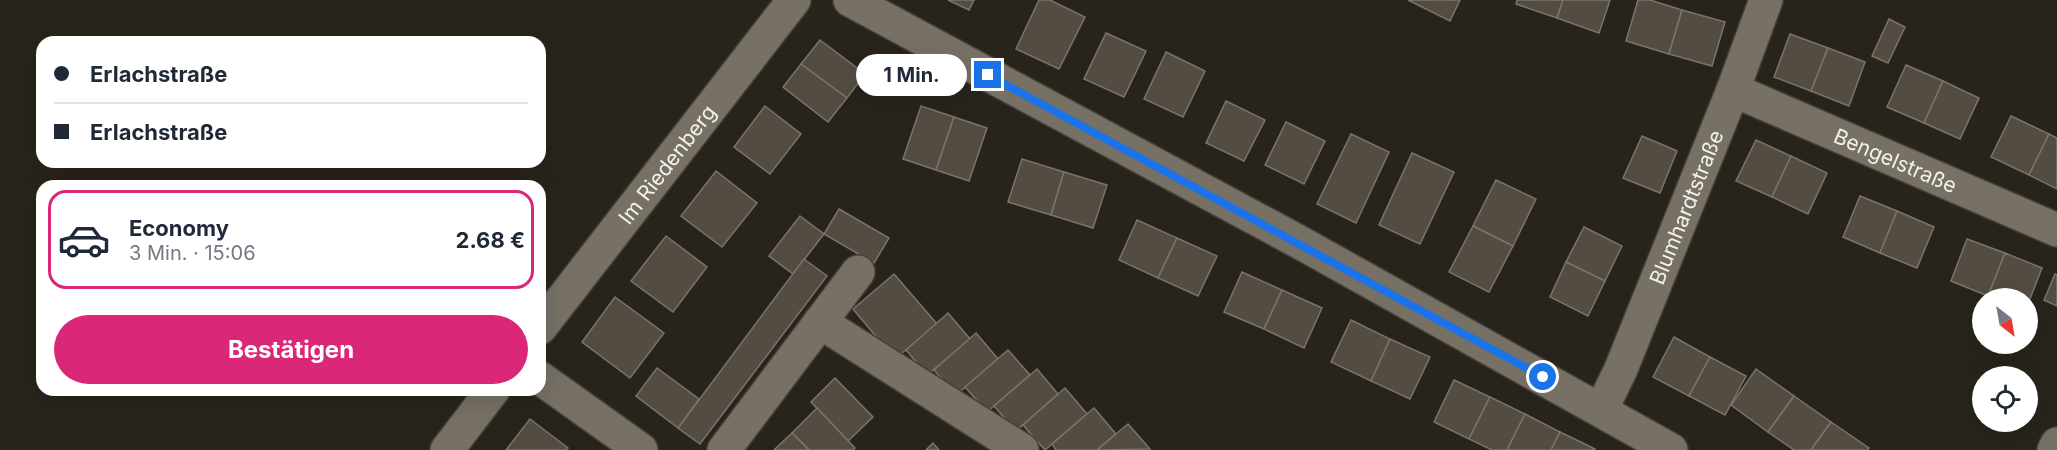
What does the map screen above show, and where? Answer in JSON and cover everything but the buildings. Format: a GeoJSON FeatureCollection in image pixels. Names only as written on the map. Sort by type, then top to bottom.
{"type":"FeatureCollection","features":[{"type":"Feature","properties":{"kind":"street","name":"Im Riedenberg"},"geometry":{"type":"LineString","coordinates":[[546,320],[794,0]]}},
{"type":"Feature","properties":{"kind":"street"},"geometry":{"type":"LineString","coordinates":[[850,0],[1312,249],[1671,450]]}},
{"type":"Feature","properties":{"kind":"street","name":"Blumhardtstraße"},"geometry":{"type":"LineString","coordinates":[[1601,410],[1620,369],[1733,90],[1766,0]]}},
{"type":"Feature","properties":{"kind":"street","name":"Bengelstraße"},"geometry":{"type":"LineString","coordinates":[[1733,90],[2057,230]]}},
{"type":"Feature","properties":{"kind":"street"},"geometry":{"type":"LineString","coordinates":[[724,450],[858,272]]}},
{"type":"Feature","properties":{"kind":"street"},"geometry":{"type":"LineString","coordinates":[[820,322],[1022,450]]}},
{"type":"Feature","properties":{"kind":"street"},"geometry":{"type":"LineString","coordinates":[[546,382],[641,450]]}},
{"type":"Feature","properties":{"kind":"street"},"geometry":{"type":"LineString","coordinates":[[447,450],[488,396]]}},
{"type":"Feature","properties":{"kind":"street"},"geometry":{"type":"LineString","coordinates":[[2054,450],[2057,444]]}},
{"type":"Feature","properties":{"kind":"route"},"geometry":{"type":"LineString","coordinates":[[988,75],[1302,243],[1543,377]]}}]}
